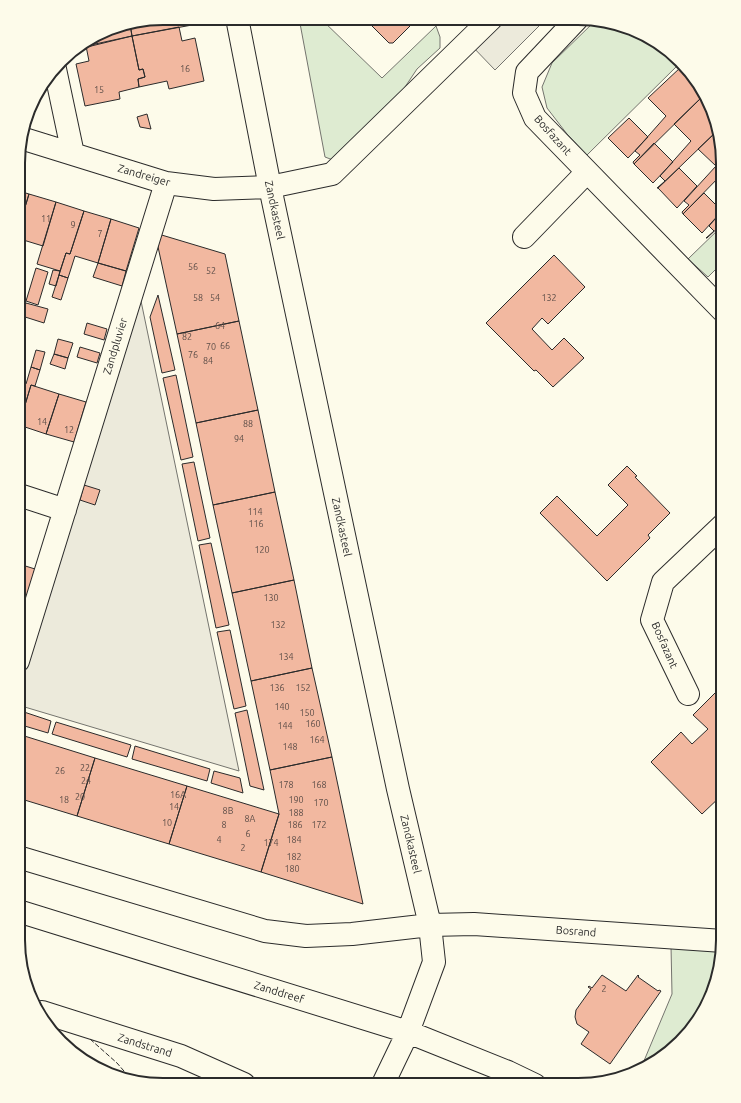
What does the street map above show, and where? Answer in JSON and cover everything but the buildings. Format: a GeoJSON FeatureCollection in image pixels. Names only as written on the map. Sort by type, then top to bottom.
{"type":"FeatureCollection","features":[{"type":"Feature","properties":{"kind":"street","name":"Zandkasteel"},"geometry":{"type":"LineString","coordinates":[[238,25],[270,188],[398,789],[430,925],[434,962],[408,1032],[385,1078]]}},
{"type":"Feature","properties":{"kind":"street","name":"Zandreiger"},"geometry":{"type":"LineString","coordinates":[[27,140],[166,183],[214,189],[270,188],[332,174],[485,25]]}},
{"type":"Feature","properties":{"kind":"street","name":"Bosfazant"},"geometry":{"type":"LineString","coordinates":[[571,25],[527,72],[524,93],[535,118],[716,304]]}},
{"type":"Feature","properties":{"kind":"street"},"geometry":{"type":"LineString","coordinates":[[56,75],[73,154]]}},
{"type":"Feature","properties":{"kind":"street"},"geometry":{"type":"LineString","coordinates":[[524,237],[587,172]]}},
{"type":"Feature","properties":{"kind":"street","name":"Zandpluvier"},"geometry":{"type":"LineString","coordinates":[[25,639],[166,183]]}},
{"type":"Feature","properties":{"kind":"street"},"geometry":{"type":"LineString","coordinates":[[25,497],[65,510]]}},
{"type":"Feature","properties":{"kind":"street","name":"Bosfazant"},"geometry":{"type":"LineString","coordinates":[[688,694],[652,620],[663,582],[716,532]]}},
{"type":"Feature","properties":{"kind":"street"},"geometry":{"type":"LineString","coordinates":[[25,858],[265,932],[306,936],[352,934],[430,925]]}},
{"type":"Feature","properties":{"kind":"street","name":"Zanddreef"},"geometry":{"type":"LineString","coordinates":[[25,913],[408,1032],[520,1078]]}},
{"type":"Feature","properties":{"kind":"street","name":"Bosrand"},"geometry":{"type":"LineString","coordinates":[[430,925],[474,924],[716,941]]}},
{"type":"Feature","properties":{"kind":"street","name":"Zandstrand"},"geometry":{"type":"LineString","coordinates":[[47,1014],[181,1056],[230,1078]]}},
{"type":"Feature","properties":{"kind":"green space"},"geometry":{"type":"Polygon","coordinates":[[[300,25],[327,25],[382,78],[436,26],[440,37],[440,48],[417,69],[399,96],[333,160],[325,157],[300,25]]]}},
{"type":"Feature","properties":{"kind":"green space"},"geometry":{"type":"Polygon","coordinates":[[[590,26],[614,30],[631,36],[647,44],[677,66],[587,155],[567,134],[547,108],[542,87],[552,63],[590,26]]]}},
{"type":"Feature","properties":{"kind":"green space"},"geometry":{"type":"Polygon","coordinates":[[[716,232],[716,269],[708,277],[688,259],[716,232]]]}},
{"type":"Feature","properties":{"kind":"green space"},"geometry":{"type":"Polygon","coordinates":[[[671,946],[716,949],[709,984],[693,1017],[669,1044],[644,1061],[672,994],[671,946]]]}},
{"type":"Feature","properties":{"kind":"shaded area"},"geometry":{"type":"Polygon","coordinates":[[[479,25],[540,25],[495,70],[470,44],[479,25]]]}},
{"type":"Feature","properties":{"kind":"shaded area"},"geometry":{"type":"Polygon","coordinates":[[[136,277],[239,771],[25,707],[25,638],[136,277]]]}},
{"type":"Feature","properties":{"kind":"fence"},"geometry":{"type":"LineString","coordinates":[[90,1039],[125,1072]]}}]}
